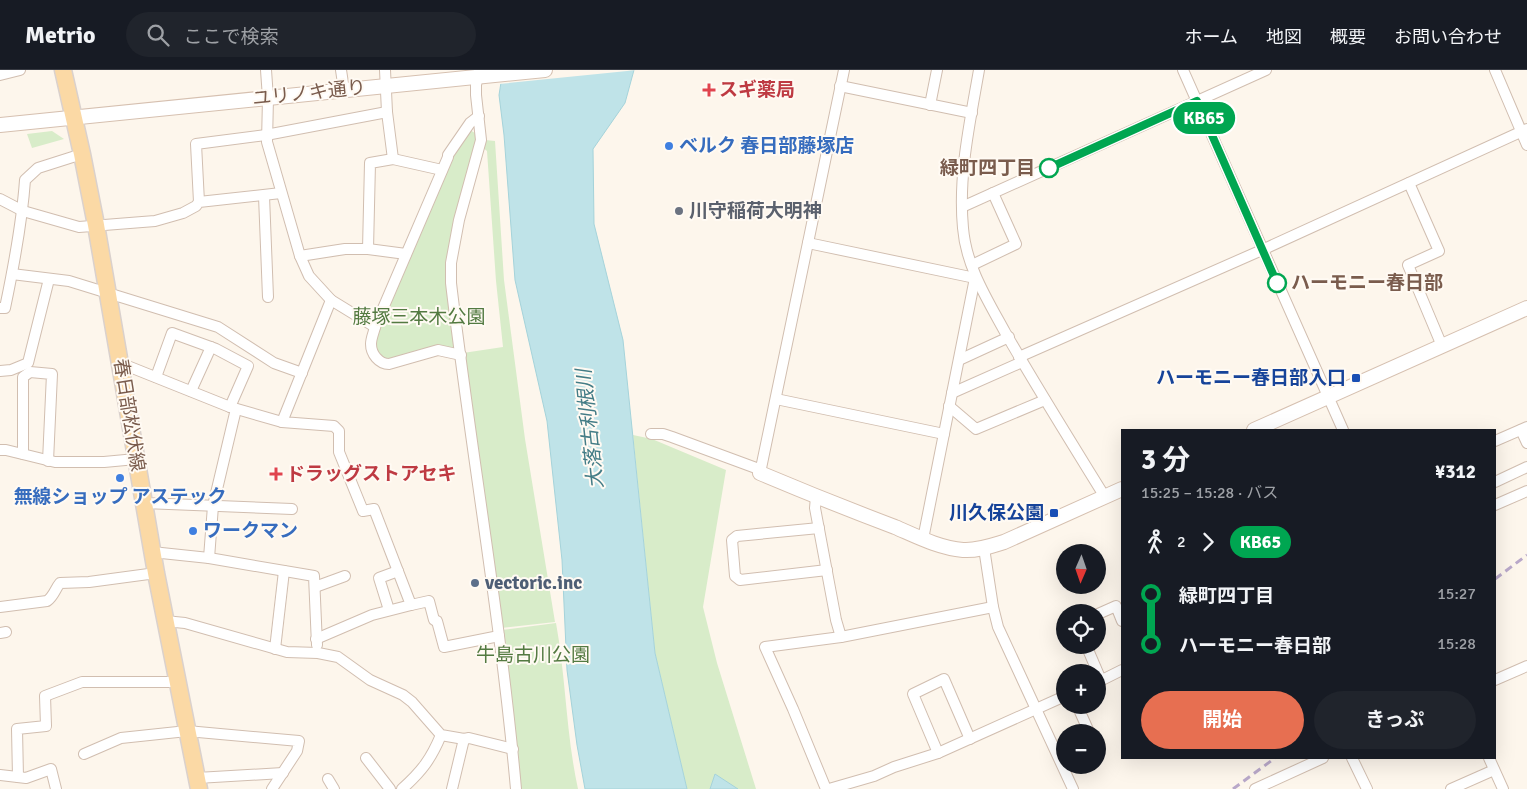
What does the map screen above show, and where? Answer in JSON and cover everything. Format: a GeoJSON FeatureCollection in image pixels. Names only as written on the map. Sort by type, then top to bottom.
{"type":"FeatureCollection","features":[{"type":"Feature","properties":{"kind":"main road","name":"春日部松伏線"},"geometry":{"type":"LineString","coordinates":[[63,70],[96,225],[152,552],[198,784]]}},
{"type":"Feature","properties":{"kind":"street"},"geometry":{"type":"LineString","coordinates":[[0,75],[20,70]]}},
{"type":"Feature","properties":{"kind":"street"},"geometry":{"type":"LineString","coordinates":[[266,70],[268,98],[266,135],[281,194],[308,276],[331,300],[375,327]]}},
{"type":"Feature","properties":{"kind":"street"},"geometry":{"type":"LineString","coordinates":[[342,70],[344,90]]}},
{"type":"Feature","properties":{"kind":"street"},"geometry":{"type":"LineString","coordinates":[[385,70],[387,112],[393,159]]}},
{"type":"Feature","properties":{"kind":"street","name":"ユリノキ通り"},"geometry":{"type":"LineString","coordinates":[[1,125],[344,90],[479,74],[494,75],[545,70]]}},
{"type":"Feature","properties":{"kind":"street"},"geometry":{"type":"LineString","coordinates":[[760,474],[844,70]]}},
{"type":"Feature","properties":{"kind":"street"},"geometry":{"type":"LineString","coordinates":[[930,105],[937,70]]}},
{"type":"Feature","properties":{"kind":"street"},"geometry":{"type":"LineString","coordinates":[[979,70],[962,180],[962,228],[975,278],[1008,338],[1105,497]]}},
{"type":"Feature","properties":{"kind":"street"},"geometry":{"type":"LineString","coordinates":[[1183,70],[1343,429]]}},
{"type":"Feature","properties":{"kind":"street"},"geometry":{"type":"LineString","coordinates":[[962,207],[1266,70]]}},
{"type":"Feature","properties":{"kind":"street"},"geometry":{"type":"LineString","coordinates":[[1494,70],[1524,130],[1527,146]]}},
{"type":"Feature","properties":{"kind":"street"},"geometry":{"type":"LineString","coordinates":[[479,74],[476,95],[481,140],[459,220],[451,263],[451,283],[499,636],[516,789]]}},
{"type":"Feature","properties":{"kind":"street"},"geometry":{"type":"LineString","coordinates":[[840,86],[972,113]]}},
{"type":"Feature","properties":{"kind":"street"},"geometry":{"type":"LineString","coordinates":[[199,202],[196,144],[266,135],[387,112]]}},
{"type":"Feature","properties":{"kind":"street"},"geometry":{"type":"LineString","coordinates":[[461,355],[438,350],[384,364],[379,362],[371,343],[375,327],[448,155],[470,123],[479,116]]}},
{"type":"Feature","properties":{"kind":"street"},"geometry":{"type":"LineString","coordinates":[[952,393],[1021,359],[1524,130]]}},
{"type":"Feature","properties":{"kind":"street"},"geometry":{"type":"LineString","coordinates":[[0,308],[5,308],[12,274],[23,211],[25,180],[38,168],[82,154]]}},
{"type":"Feature","properties":{"kind":"street"},"geometry":{"type":"LineString","coordinates":[[368,249],[370,163],[393,159],[442,170]]}},
{"type":"Feature","properties":{"kind":"street"},"geometry":{"type":"LineString","coordinates":[[1409,184],[1439,251],[1408,265],[1442,346]]}},
{"type":"Feature","properties":{"kind":"street"},"geometry":{"type":"LineString","coordinates":[[0,199],[23,211],[79,227],[155,221],[182,213],[196,206],[199,202],[281,194]]}},
{"type":"Feature","properties":{"kind":"street"},"geometry":{"type":"LineString","coordinates":[[972,265],[1016,244],[993,194]]}},
{"type":"Feature","properties":{"kind":"street"},"geometry":{"type":"LineString","coordinates":[[264,196],[268,297]]}},
{"type":"Feature","properties":{"kind":"street"},"geometry":{"type":"LineString","coordinates":[[808,243],[975,278]]}},
{"type":"Feature","properties":{"kind":"street"},"geometry":{"type":"LineString","coordinates":[[300,256],[345,249],[368,249],[406,254]]}},
{"type":"Feature","properties":{"kind":"street"},"geometry":{"type":"LineString","coordinates":[[12,274],[69,281],[218,327],[274,363],[302,373]]}},
{"type":"Feature","properties":{"kind":"street"},"geometry":{"type":"LineString","coordinates":[[923,538],[975,278]]}},
{"type":"Feature","properties":{"kind":"street"},"geometry":{"type":"LineString","coordinates":[[0,371],[11,370],[28,363],[49,279]]}},
{"type":"Feature","properties":{"kind":"street"},"geometry":{"type":"LineString","coordinates":[[282,422],[331,300]]}},
{"type":"Feature","properties":{"kind":"street"},"geometry":{"type":"LineString","coordinates":[[1256,429],[1527,308]]}},
{"type":"Feature","properties":{"kind":"street"},"geometry":{"type":"LineString","coordinates":[[156,377],[172,333],[211,347],[248,366],[233,408],[213,506],[208,558]]}},
{"type":"Feature","properties":{"kind":"street"},"geometry":{"type":"LineString","coordinates":[[959,360],[1008,338]]}},
{"type":"Feature","properties":{"kind":"street"},"geometry":{"type":"LineString","coordinates":[[191,391],[211,347]]}},
{"type":"Feature","properties":{"kind":"street"},"geometry":{"type":"LineString","coordinates":[[120,364],[233,408],[282,422],[334,426],[337,428],[340,431],[339,452],[363,511],[374,508],[411,605]]}},
{"type":"Feature","properties":{"kind":"street"},"geometry":{"type":"LineString","coordinates":[[23,454],[23,376],[30,372],[52,374],[48,460]]}},
{"type":"Feature","properties":{"kind":"street"},"geometry":{"type":"LineString","coordinates":[[776,399],[944,434]]}},
{"type":"Feature","properties":{"kind":"street"},"geometry":{"type":"LineString","coordinates":[[949,406],[976,430],[1045,400]]}},
{"type":"Feature","properties":{"kind":"street"},"geometry":{"type":"LineString","coordinates":[[1496,441],[1524,428],[1527,443]]}},
{"type":"Feature","properties":{"kind":"street"},"geometry":{"type":"LineString","coordinates":[[651,434],[662,434],[672,437],[756,468],[760,474],[816,497],[951,548],[966,550],[984,548],[1004,542],[1121,489]]}},
{"type":"Feature","properties":{"kind":"street"},"geometry":{"type":"LineString","coordinates":[[0,450],[55,462],[136,460]]}},
{"type":"Feature","properties":{"kind":"street"},"geometry":{"type":"LineString","coordinates":[[1496,482],[1527,467]]}},
{"type":"Feature","properties":{"kind":"street"},"geometry":{"type":"LineString","coordinates":[[1496,505],[1527,491]]}},
{"type":"Feature","properties":{"kind":"street"},"geometry":{"type":"LineString","coordinates":[[816,497],[815,508],[836,620],[841,637]]}},
{"type":"Feature","properties":{"kind":"street"},"geometry":{"type":"LineString","coordinates":[[144,503],[292,509]]}},
{"type":"Feature","properties":{"kind":"street"},"geometry":{"type":"LineString","coordinates":[[819,528],[737,536],[732,540],[735,576],[740,580],[827,570]]}},
{"type":"Feature","properties":{"kind":"street"},"geometry":{"type":"LineString","coordinates":[[984,548],[998,627],[1056,748]]}},
{"type":"Feature","properties":{"kind":"street"},"geometry":{"type":"LineString","coordinates":[[152,552],[208,558],[314,576],[318,653]]}},
{"type":"Feature","properties":{"kind":"street"},"geometry":{"type":"LineString","coordinates":[[275,649],[284,571]]}},
{"type":"Feature","properties":{"kind":"street"},"geometry":{"type":"LineString","coordinates":[[389,610],[379,578],[398,571]]}},
{"type":"Feature","properties":{"kind":"street"},"geometry":{"type":"LineString","coordinates":[[0,607],[47,601],[52,597],[60,584],[156,573]]}},
{"type":"Feature","properties":{"kind":"street"},"geometry":{"type":"LineString","coordinates":[[315,587],[345,576]]}},
{"type":"Feature","properties":{"kind":"street"},"geometry":{"type":"LineString","coordinates":[[316,639],[372,615],[428,601],[434,620],[437,621],[444,646],[499,636]]}},
{"type":"Feature","properties":{"kind":"street"},"geometry":{"type":"LineString","coordinates":[[1106,610],[1116,606],[1121,618]]}},
{"type":"Feature","properties":{"kind":"street"},"geometry":{"type":"LineString","coordinates":[[993,607],[841,637],[765,647],[827,789],[874,776],[894,767],[938,753],[1056,700]]}},
{"type":"Feature","properties":{"kind":"street"},"geometry":{"type":"LineString","coordinates":[[165,621],[185,623],[275,649],[302,654],[318,653],[338,657],[370,680],[403,695],[442,734],[464,739],[469,738],[513,749]]}},
{"type":"Feature","properties":{"kind":"street"},"geometry":{"type":"LineString","coordinates":[[1496,680],[1527,666]]}},
{"type":"Feature","properties":{"kind":"street"},"geometry":{"type":"LineString","coordinates":[[1106,678],[1121,670]]}},
{"type":"Feature","properties":{"kind":"street"},"geometry":{"type":"LineString","coordinates":[[938,753],[913,694],[944,679],[970,739]]}},
{"type":"Feature","properties":{"kind":"street"},"geometry":{"type":"LineString","coordinates":[[18,777],[17,729],[46,726],[45,696],[82,682],[177,682]]}},
{"type":"Feature","properties":{"kind":"street"},"geometry":{"type":"LineString","coordinates":[[84,754],[121,738],[158,733],[187,732],[298,740],[297,751],[272,789]]}},
{"type":"Feature","properties":{"kind":"street"},"geometry":{"type":"LineString","coordinates":[[402,789],[414,784],[435,750],[442,734]]}},
{"type":"Feature","properties":{"kind":"street"},"geometry":{"type":"LineString","coordinates":[[452,789],[464,739]]}},
{"type":"Feature","properties":{"kind":"street"},"geometry":{"type":"LineString","coordinates":[[366,758],[390,789]]}},
{"type":"Feature","properties":{"kind":"street"},"geometry":{"type":"LineString","coordinates":[[1254,789],[1269,786],[1322,759]]}},
{"type":"Feature","properties":{"kind":"street"},"geometry":{"type":"LineString","coordinates":[[1352,759],[1367,789]]}},
{"type":"Feature","properties":{"kind":"street"},"geometry":{"type":"LineString","coordinates":[[1489,759],[1503,789]]}},
{"type":"Feature","properties":{"kind":"street"},"geometry":{"type":"LineString","coordinates":[[0,775],[26,778],[51,770],[56,789]]}},
{"type":"Feature","properties":{"kind":"street"},"geometry":{"type":"LineString","coordinates":[[1451,789],[1494,770]]}},
{"type":"Feature","properties":{"kind":"street"},"geometry":{"type":"LineString","coordinates":[[198,784],[283,773]]}},
{"type":"Feature","properties":{"kind":"street"},"geometry":{"type":"LineString","coordinates":[[1067,774],[1073,789]]}},
{"type":"Feature","properties":{"kind":"street"},"geometry":{"type":"LineString","coordinates":[[328,779],[334,789]]}},
{"type":"Feature","properties":{"kind":"green space","name":"藤塚三本木公園"},"geometry":{"type":"Polygon","coordinates":[[[468,129],[475,133],[475,139],[495,141],[504,280],[525,439],[555,622],[501,628],[463,353],[503,347],[496,281],[487,151],[482,147],[454,228],[457,351],[383,361],[375,349],[378,328],[456,147],[468,129]]]}},
{"type":"Feature","properties":{"kind":"green space"},"geometry":{"type":"Polygon","coordinates":[[[52,131],[64,139],[32,148],[27,134],[52,131]]]}},
{"type":"Feature","properties":{"kind":"green space"},"geometry":{"type":"Polygon","coordinates":[[[633,435],[652,439],[726,470],[703,607],[717,663],[756,789],[687,789],[655,653],[633,435]]]}},
{"type":"Feature","properties":{"kind":"green space","name":"牛島古川公園"},"geometry":{"type":"Polygon","coordinates":[[[556,623],[571,748],[578,789],[520,789],[502,630],[556,623]]]}},
{"type":"Feature","properties":{"kind":"water","name":"大落古利根川"},"geometry":{"type":"Polygon","coordinates":[[[503,70],[634,70],[625,103],[593,149],[594,224],[623,340],[655,653],[687,789],[585,789],[567,670],[562,560],[547,421],[515,280],[504,135],[499,95],[503,70]]]}},
{"type":"Feature","properties":{"kind":"water"},"geometry":{"type":"Polygon","coordinates":[[[715,774],[738,789],[710,789],[715,774]]]}},
{"type":"Feature","properties":{"kind":"pier"},"geometry":{"type":"Polygon","coordinates":[[[501,70],[637,70],[499,84],[501,70]]]}},
{"type":"Feature","properties":{"kind":"railway"},"geometry":{"type":"LineString","coordinates":[[1496,578],[1527,555]]}},
{"type":"Feature","properties":{"kind":"railway"},"geometry":{"type":"LineString","coordinates":[[1233,789],[1274,759]]}},
{"type":"Feature","properties":{"kind":"bus line","name":"KB65"},"geometry":{"type":"LineString","coordinates":[[1049,168],[1197,101],[1277,283]]}},
{"type":"Feature","properties":{"kind":"place","name":"スギ薬局"},"geometry":{"type":"Point","coordinates":[709,90]}},
{"type":"Feature","properties":{"kind":"place","name":"ベルク 春日部藤塚店"},"geometry":{"type":"Point","coordinates":[669,146]}},
{"type":"Feature","properties":{"kind":"place","name":"緑町四丁目"},"geometry":{"type":"Point","coordinates":[1049,168]}},
{"type":"Feature","properties":{"kind":"place","name":"川守稲荷大明神"},"geometry":{"type":"Point","coordinates":[679,211]}},
{"type":"Feature","properties":{"kind":"place","name":"ハーモニー春日部"},"geometry":{"type":"Point","coordinates":[1277,283]}},
{"type":"Feature","properties":{"kind":"place","name":"ハーモニー春日部入口"},"geometry":{"type":"Point","coordinates":[1356,378]}},
{"type":"Feature","properties":{"kind":"place","name":"ドラッグストアセキ"},"geometry":{"type":"Point","coordinates":[276,474]}},
{"type":"Feature","properties":{"kind":"place","name":"無線ショップ アステック"},"geometry":{"type":"Point","coordinates":[120,478]}},
{"type":"Feature","properties":{"kind":"place","name":"川久保公園"},"geometry":{"type":"Point","coordinates":[1054,513]}},
{"type":"Feature","properties":{"kind":"place","name":"ワークマン"},"geometry":{"type":"Point","coordinates":[193,531]}},
{"type":"Feature","properties":{"kind":"place","name":"vectoric.inc"},"geometry":{"type":"Point","coordinates":[475,583]}}]}
